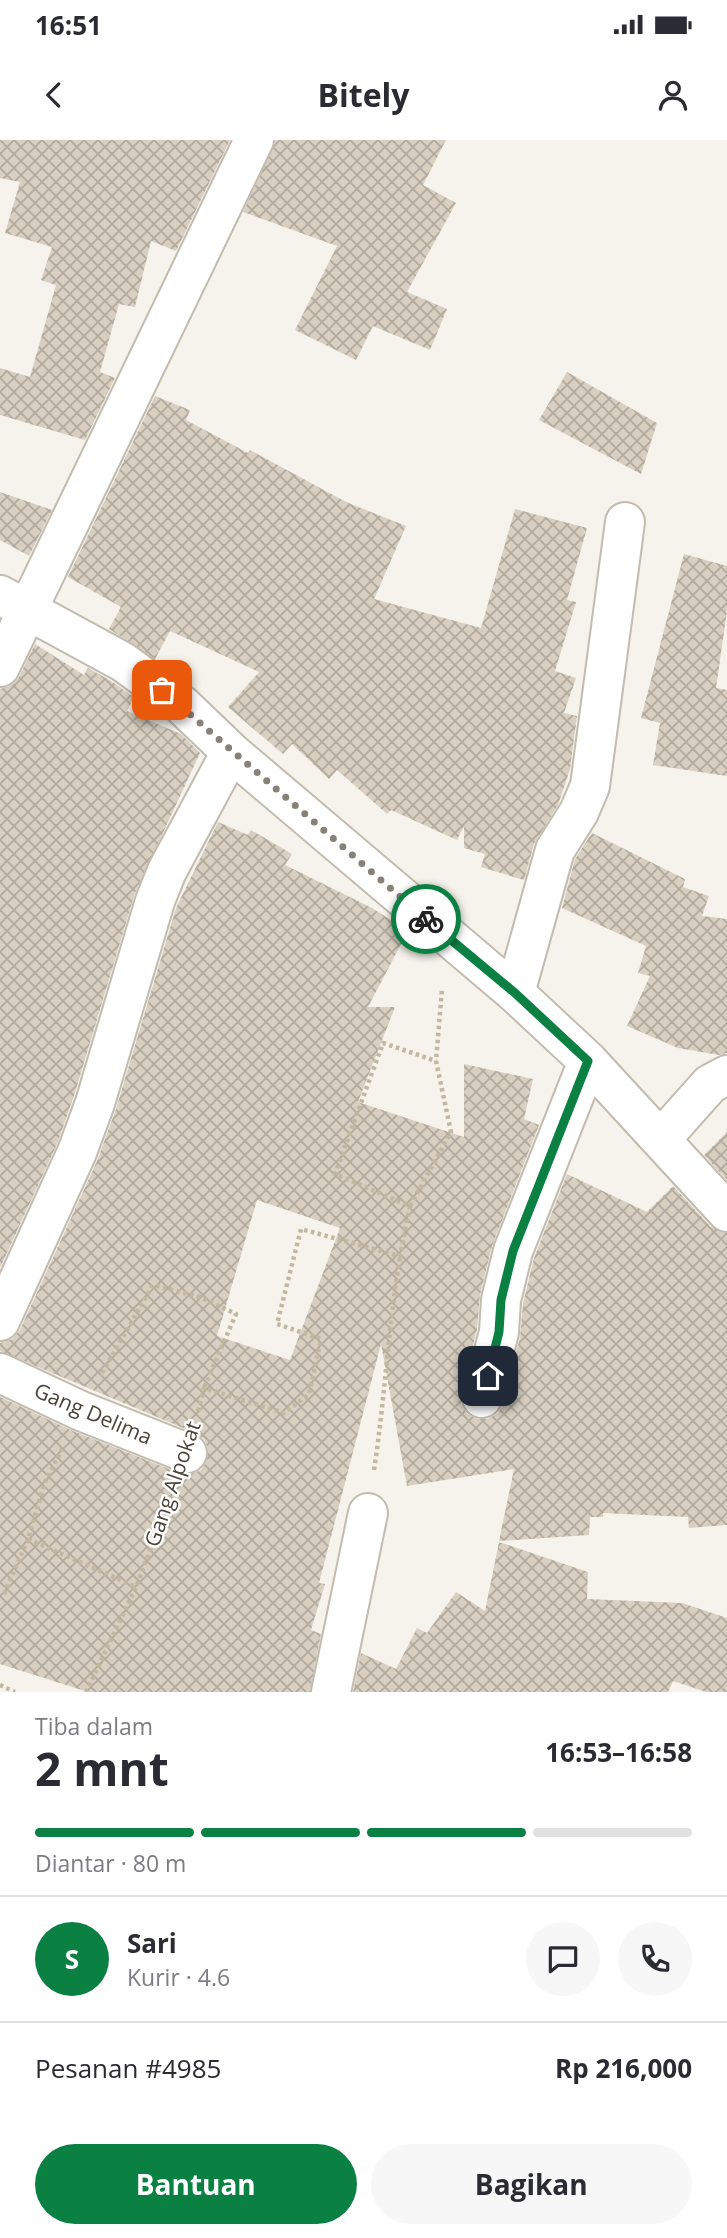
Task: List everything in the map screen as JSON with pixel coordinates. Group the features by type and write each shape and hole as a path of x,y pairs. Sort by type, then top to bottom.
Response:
{"street":[{"path":"0,667 14,602 254,140"},
{"path":"515,993 555,850 579,813 590,786 625,522"},
{"path":"14,602 123,662 182,705 231,752 515,993 588,1061 727,1213"},
{"path":"0,1321 77,1152 95,1103 159,891 231,752"},
{"path":"482,1398 499,1332 501,1300 513,1251 588,1061"},
{"path":"661,1139 710,1084 727,1075"},
{"name":"Gang Delima","path":"0,1373 81,1411 187,1453"},
{"path":"331,1692 368,1513"}],"path":[{"path":"368,1513 387,1375 389,1323 410,1206 450,1132 436,1061 446,936"},
{"path":"410,1206 335,1174 383,1043 436,1061"},
{"path":"204,1388 284,1413 309,1394 321,1339 277,1324 300,1229 400,1256"},
{"name":"Gang Alpokat","path":"81,1411 153,1285 200,1297 236,1314 204,1388 187,1453 136,1587 86,1692"},
{"path":"4,1594 28,1539 45,1482 81,1411"},
{"path":"28,1539 136,1587"},
{"path":"0,1685 15,1692"}],"building":[{"path":"0,140 230,140 176,251 151,241 135,307 119,304 100,372 115,378 85,440 0,415 0,368 30,377 56,285 41,280 52,247 5,233 20,182 0,178"},
{"path":"276,140 446,140 423,185 456,203 407,292 447,309 430,350 373,326 356,360 295,330 337,246 243,212"},
{"path":"567,372 657,423 641,474 539,420"},
{"path":"155,396 190,410 186,420 248,453 250,450 346,502 406,526 374,599 481,628 515,509 587,528 567,600 576,602 555,671 576,678 564,713 577,716 570,769 558,805 534,844 524,880 481,867 485,854 464,848 464,826 457,840 391,810 387,814 337,770 329,779 292,744 283,754 228,707 259,672 170,631 155,659 109,629 121,607 68,577"},
{"path":"0,492 52,510 29,556 0,540"},
{"path":"684,554 727,566 727,611 716,688 727,690 727,776 653,765 660,723 641,718"},
{"path":"35,644 84,675 88,668 111,681 134,697 127,711 181,734 200,753 135,893 57,1144 0,1268 0,689 12,685 19,677"},
{"path":"218,822 248,835 251,830 292,854 285,865 372,908 408,931 368,1007 395,1007 358,1102 464,1137 464,1064 533,1079 524,1119 539,1125 492,1246 480,1295 477,1329 461,1393 461,1404 467,1414 477,1419 488,1419 498,1413 503,1404 520,1337 523,1303 534,1258 567,1174 647,1212 673,1186 711,1227 727,1233 727,1525 689,1528 688,1517 603,1513 603,1517 590,1517 589,1535 499,1541 514,1469 407,1486 381,1344 319,1583 325,1584 311,1630 321,1634 310,1692 88,1692 0,1664 0,1397 73,1431 179,1473 191,1474 201,1470 207,1460 208,1449 204,1439 195,1433 0,1351 0,1343 12,1339 20,1330 97,1161 116,1109 176,908","holes":["257,1200 340,1228 290,1360 217,1336"]},
{"path":"592,833 685,879 683,887 709,896 702,916 727,919 727,1053 719,1055 678,1048 627,1026 650,976 638,973 646,946 562,908 575,859"},
{"path":"727,1132 727,1180 704,1155"},
{"path":"499,1542 588,1572 587,1599 682,1603 727,1618 727,1692 706,1692 673,1681 668,1692 353,1692 361,1653 396,1669 417,1628 427,1633 456,1592 485,1611"}],"way so far":[{"path":"162,690 426,919"}],"route":[{"path":"426,919 515,993 588,1061 513,1251 501,1300 499,1332 488,1376"}]}
